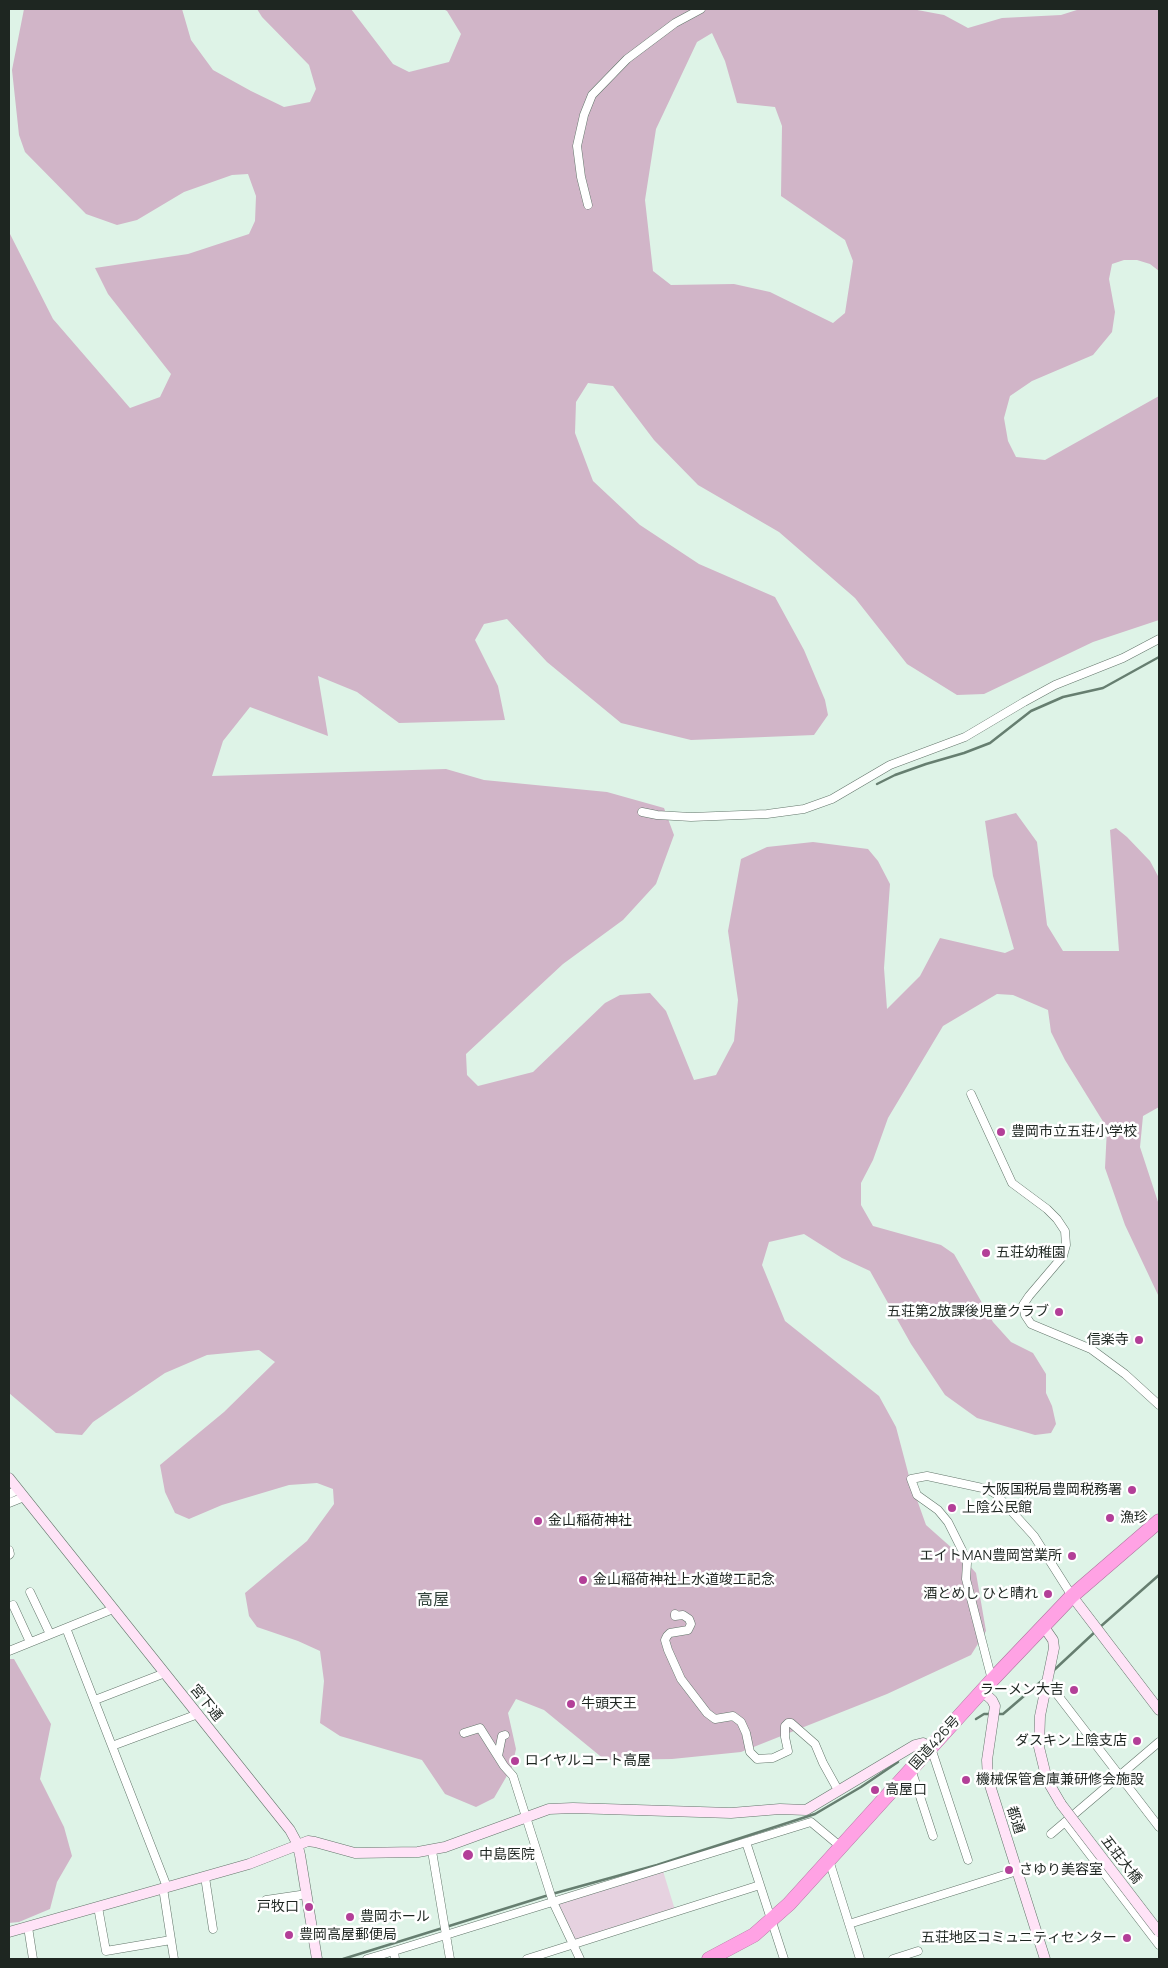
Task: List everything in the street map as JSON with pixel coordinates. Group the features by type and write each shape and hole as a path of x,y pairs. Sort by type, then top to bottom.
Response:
{"highway":[{"name":"国道426号","path":"709,1959 742,1942 772,1921 842,1847 992,1680 1072,1596 1159,1521"}],"street":[{"path":"588,205 581,177 578,146 584,115 592,96 627,59 675,23 700,9"},
{"path":"642,812 658,816 690,817 767,814 804,809 832,799 890,765 965,737 1015,706 1055,685 1123,658 1159,639"},
{"path":"971,1094 1012,1183 1057,1219 1065,1231 1066,1245 1063,1256 1023,1305 1025,1315 1031,1324 1091,1349 1124,1374 1159,1405"},
{"path":"992,1680 966,1579 967,1563 962,1550 948,1522 938,1510 917,1495 911,1479 927,1476 987,1489 996,1494 1034,1536 1072,1596 1159,1710"},
{"name":"宮下通","path":"9,1478 17,1494 113,1609 285,1823 298,1846 317,1959"},
{"path":"9,1503 17,1494"},
{"path":"9,1550 9,1555"},
{"path":"30,1592 50,1634"},
{"path":"13,1605 30,1642"},
{"path":"9,1651 113,1609"},
{"path":"673,1615 683,1615 691,1624 688,1630 675,1631 667,1636 665,1640 668,1650 681,1679 707,1713 715,1719 733,1716 741,1722 746,1732 750,1752 757,1759 773,1758 788,1752 785,1726 791,1723 816,1744 823,1763 838,1790"},
{"name":"五荘大橋","path":"1044,1627 1054,1643 1052,1664 1039,1727 1042,1764 1048,1780 1061,1804 1159,1932"},
{"path":"66,1628 165,1888 174,1959"},
{"path":"94,1700 165,1673"},
{"path":"1047,1685 1053,1689 1159,1827"},
{"name":"都通","path":"982,1691 994,1703 987,1760 988,1779 1045,1959"},
{"path":"112,1746 198,1714"},
{"path":"464,1734 480,1728 513,1776 553,1901 580,1959"},
{"path":"498,1756 502,1736 505,1735"},
{"path":"1051,1834 1159,1742"},
{"path":"9,1932 263,1860 308,1842 315,1842 348,1852 361,1853 432,1851 549,1809 730,1812 780,1809 806,1810 918,1744 926,1743 931,1748 968,1860"},
{"path":"911,1769 933,1836"},
{"path":"367,1959 811,1822 842,1847"},
{"path":"1065,1822 1159,1945"},
{"path":"746,1842 784,1959"},
{"path":"432,1851 450,1959"},
{"path":"829,1860 860,1959"},
{"path":"849,1924 1017,1871"},
{"path":"205,1877 213,1929"},
{"path":"527,1959 760,1886"},
{"path":"266,1900 307,1894"},
{"path":"98,1907 106,1951 171,1940"},
{"path":"28,1927 33,1959"},
{"path":"394,1951 395,1959"},
{"path":"892,1959 918,1951"}],"shaded area":[{"path":"24,9 182,9 191,40 213,70 284,107 310,102 316,89 309,65 262,17 257,9 351,9 393,64 409,72 449,62 461,34 447,11 443,9 912,9 944,15 968,28 1002,18 1061,15 1080,9 1159,9 1159,271 1150,264 1137,260 1124,260 1112,264 1109,279 1115,312 1112,332 1093,355 1032,381 1010,396 1004,418 1008,441 1016,457 1045,460 1159,396 1159,620 1093,642 984,694 957,695 907,664 855,598 779,532 698,485 654,440 613,386 588,383 576,402 575,433 593,481 640,525 699,564 775,597 804,650 825,700 828,715 814,735 691,740 621,723 547,662 507,619 484,624 475,640 498,686 505,720 399,723 357,692 318,676 328,736 250,707 223,741 212,776 446,769 484,780 607,792 664,808 674,835 656,884 623,920 563,964 466,1054 467,1075 478,1086 533,1072 605,1003 620,995 650,993 666,1011 694,1080 716,1075 734,1041 738,1000 728,931 741,859 767,847 813,842 868,849 878,861 890,884 884,968 887,1009 920,976 940,938 1005,953 1014,949 993,876 985,821 1016,813 1037,842 1047,925 1063,951 1119,951 1110,830 1116,828 1150,861 1159,878 1159,1107 1143,1116 1140,1147 1159,1205 1159,1297 1125,1225 1105,1168 1107,1128 1065,1060 1051,1032 1048,1010 1013,995 997,994 943,1026 888,1118 873,1160 861,1183 861,1205 873,1226 941,1245 954,1254 993,1322 1011,1342 1033,1353 1046,1374 1046,1393 1052,1406 1056,1424 1051,1433 1035,1435 977,1418 945,1395 911,1344 870,1271 842,1258 804,1234 769,1242 762,1265 785,1321 879,1396 896,1427 910,1480 926,1525 962,1557 976,1573 986,1631 971,1655 887,1694 741,1752 672,1759 605,1760 544,1710 516,1699 508,1713 516,1749 512,1767 494,1798 476,1807 445,1794 422,1760 340,1736 320,1723 324,1681 320,1651 298,1641 257,1627 249,1616 245,1593 307,1541 334,1504 333,1489 317,1483 289,1485 222,1505 189,1519 175,1513 165,1492 160,1465 224,1412 275,1362 259,1350 207,1355 165,1373 93,1422 82,1435 56,1433 9,1393 9,232 53,319 130,408 160,397 171,374 108,294 95,268 188,254 249,234 255,221 256,196 248,174 232,175 184,192 137,220 117,225 86,214 25,152 19,135 12,70","holes":["712,33 725,61 737,103 775,107 782,126 781,196 845,240 853,261 845,313 833,323 770,292 734,284 671,285 653,271 645,200 656,129 697,42"]},
{"path":"9,1659 14,1659 51,1724 40,1779 64,1827 72,1856 57,1882 50,1909 19,1922 9,1923"},
{"path":"663,1871 675,1910 578,1940 573,1938 557,1907 560,1903"}],"waterway":[{"path":"877,784 895,775 990,743 1031,711 1063,697 1103,688 1159,657"},
{"path":"1100,1627 1159,1575"},
{"path":"1053,1671 1096,1631"},
{"path":"996,1714 1003,1714 1045,1678"},
{"path":"976,1719 984,1714 991,1714"},
{"path":"343,1959 552,1894 657,1865 815,1814 861,1787 898,1762"}],"place":[{"name":"豊岡市立五荘小学校","path":"1001,1132"},
{"name":"五荘幼稚園","path":"986,1253"},
{"name":"五荘第2放課後児童クラブ","path":"1059,1312"},
{"name":"信楽寺","path":"1139,1340"},
{"name":"大阪国税局豊岡税務署","path":"1132,1490"},
{"name":"上陰公民館","path":"952,1508"},
{"name":"漁珍","path":"1110,1518"},
{"name":"金山稲荷神社","path":"538,1521"},
{"name":"エイトMAN豊岡営業所","path":"1072,1556"},
{"name":"金山稲荷神社上水道竣工記念","path":"583,1580"},
{"name":"酒とめし ひと晴れ","path":"1048,1594"},
{"name":"ラーメン大吉","path":"1074,1690"},
{"name":"牛頭天王","path":"571,1704"},
{"name":"ダスキン上陰支店","path":"1137,1741"},
{"name":"ロイヤルコート高屋","path":"515,1761"},
{"name":"機械保管倉庫兼研修会施設","path":"966,1780"},
{"name":"高屋口","path":"875,1790"},
{"name":"中島医院","path":"468,1855"},
{"name":"さゆり美容室","path":"1009,1870"},
{"name":"戸牧口","path":"309,1907"},
{"name":"豊岡ホール","path":"350,1917"},
{"name":"豊岡高屋郵便局","path":"289,1935"},
{"name":"五荘地区コミュニティセンター","path":"1127,1938"}],"district":[{"name":"高屋","path":"433,1601"}]}
